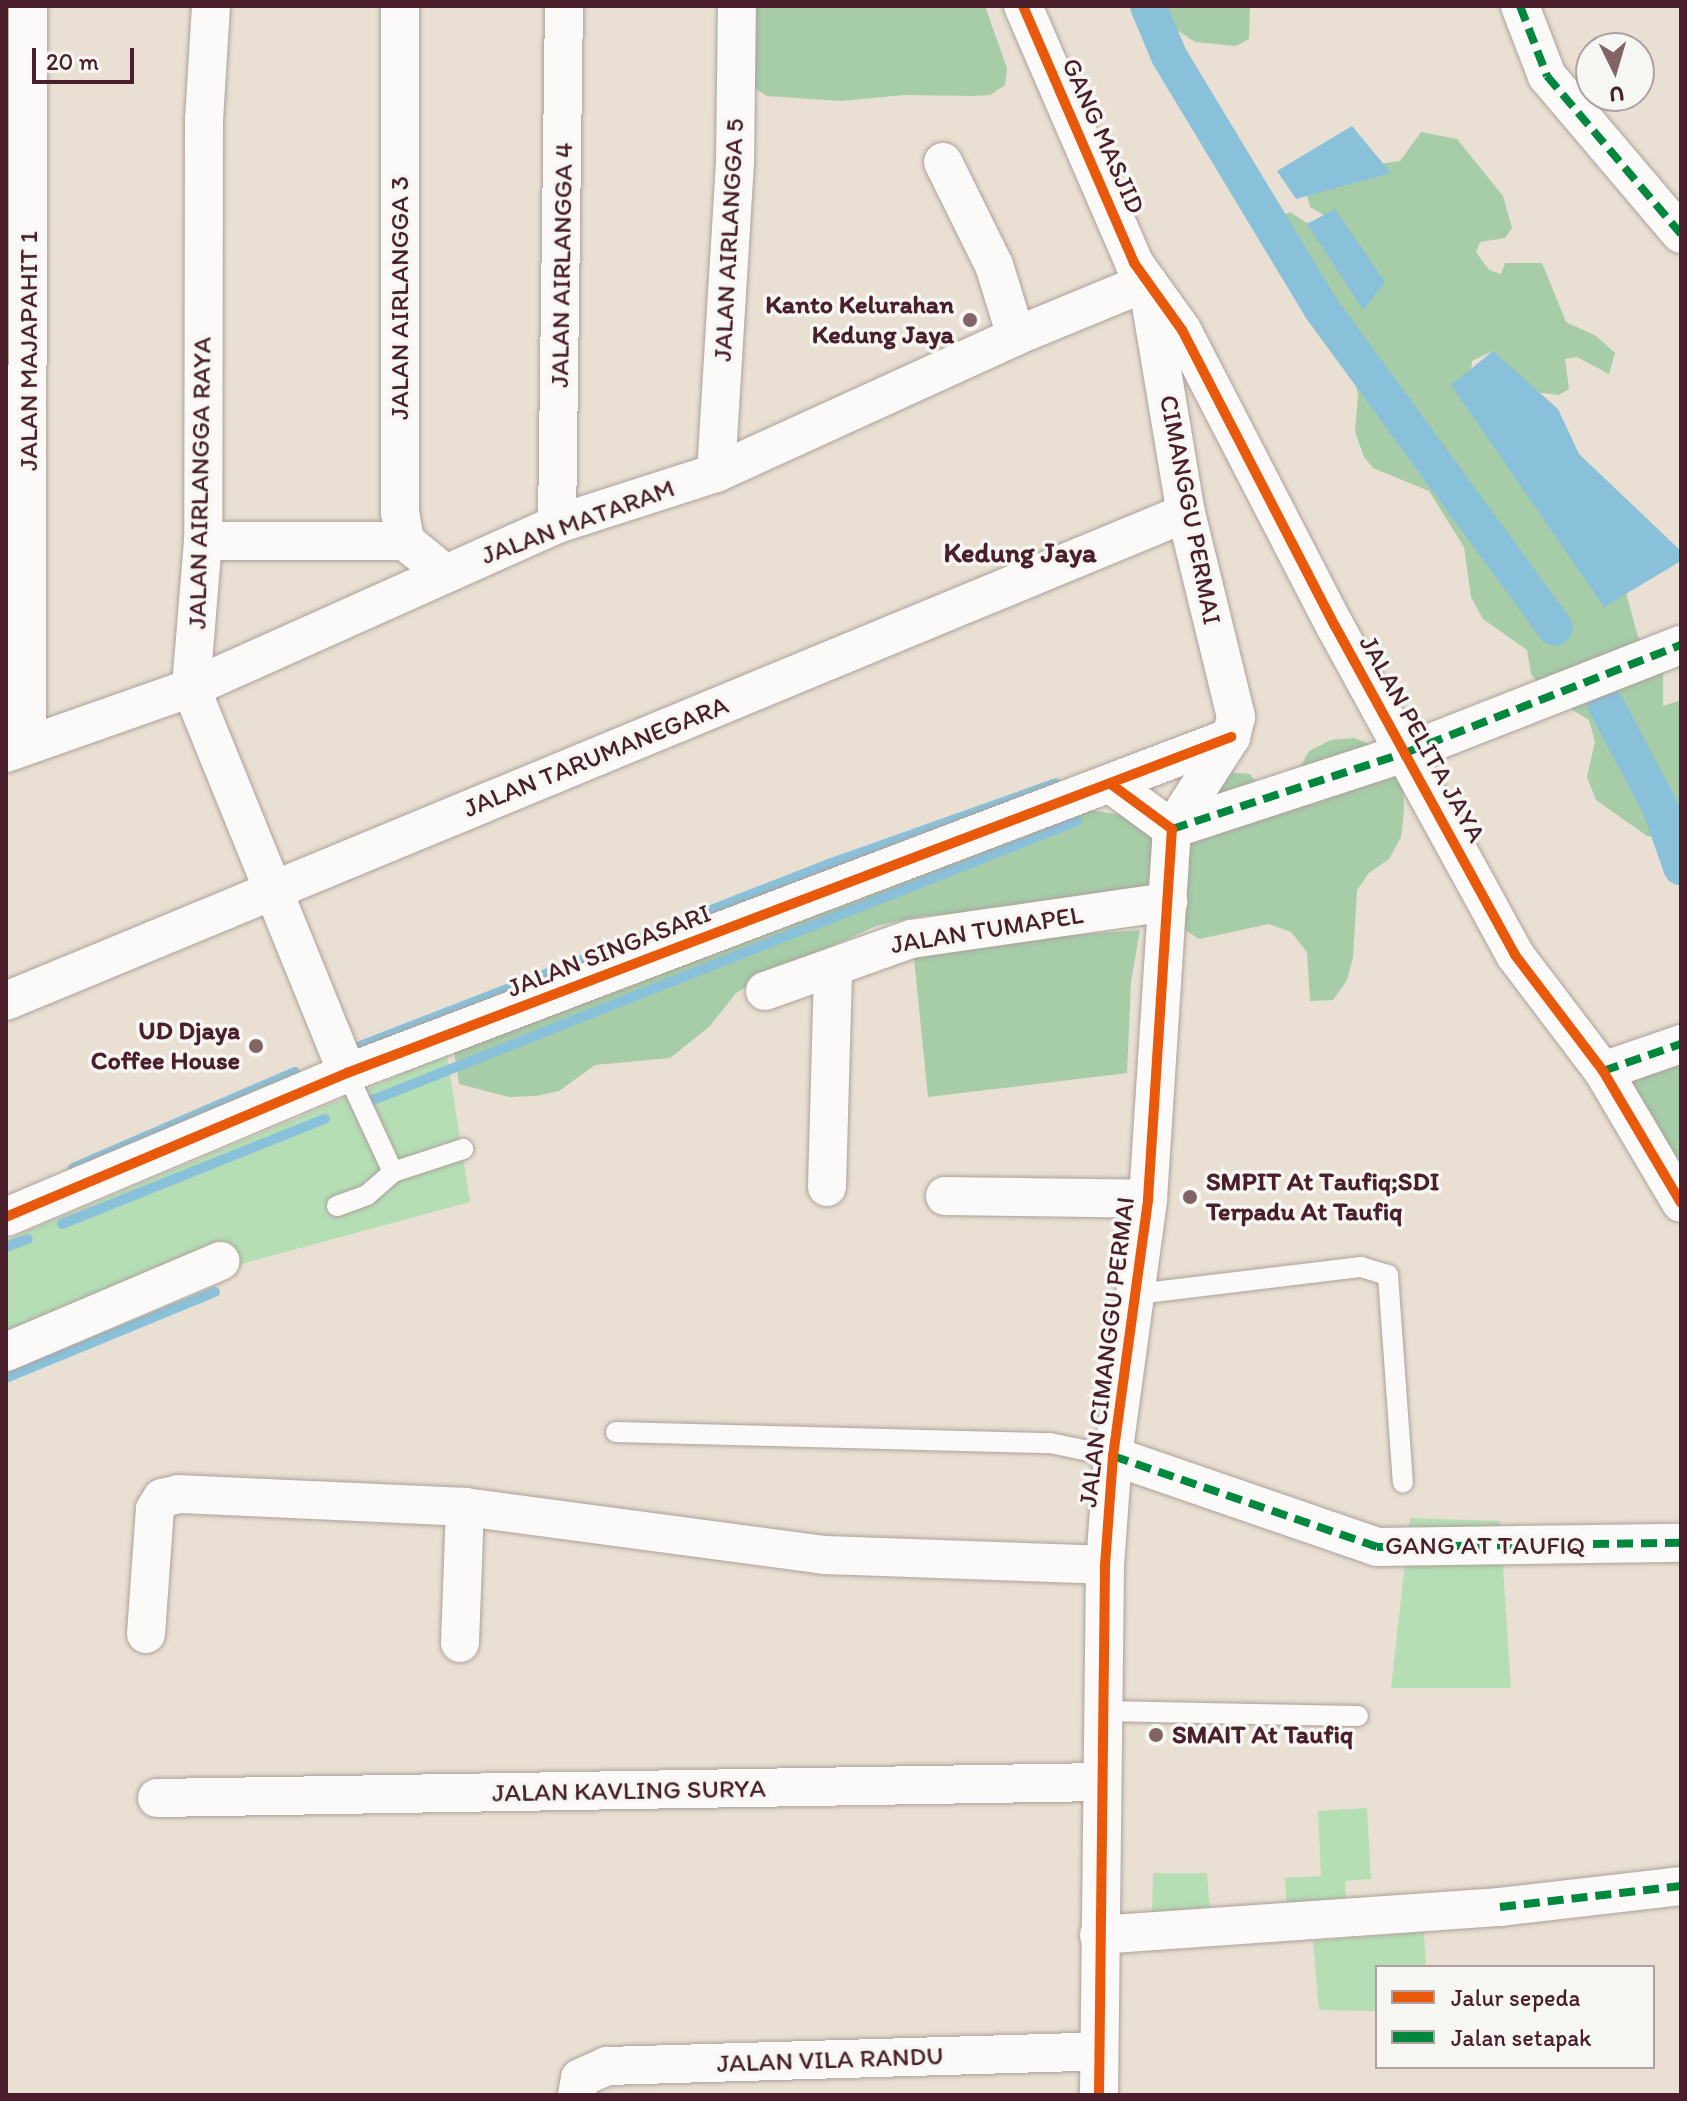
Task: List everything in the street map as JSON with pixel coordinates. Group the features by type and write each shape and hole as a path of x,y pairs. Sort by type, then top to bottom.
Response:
{"street":[{"name":"JALAN MAJAPAHIT 1","path":"13,746 18,127 28,6"},
{"name":"JALAN AIRLANGGA RAYA","path":"211,6 204,119 203,541 191,688 347,1073"},
{"name":"JALAN AIRLANGGA 3","path":"400,6 400,512 405,541"},
{"name":"JALAN AIRLANGGA 4","path":"557,524 564,6"},
{"name":"JALAN AIRLANGGA 5","path":"716,473 735,163 737,6"},
{"name":"GANG MASJID","path":"1023,6 1134,263 1147,282"},
{"path":"1520,6 1547,76 1681,234"},
{"path":"943,162 994,265 1016,336"},
{"name":"JALAN MATARAM","path":"13,746 191,688 443,572 557,524 716,473 1016,336 1147,282"},
{"name":"CIMANGGU PERMAI","path":"1147,282 1186,513 1236,717 1231,737"},
{"name":"JALAN PELITA JAYA","path":"1147,282 1182,330 1515,955 1603,1071 1681,1203"},
{"name":"JALAN TARUMANEGARA","path":"6,1001 1186,513"},
{"path":"203,541 405,541 443,572"},
{"path":"1113,786 1172,829 1405,753 1681,645"},
{"name":"JALAN SINGASARI","path":"6,1217 347,1073 1113,786 1231,737"},
{"name":"JALAN CIMANGGU PERMAI","path":"1099,2095 1100,1711 1105,1565 1113,1456 1148,1199 1172,829 1231,737"},
{"name":"JALAN TUMAPEL","path":"765,991 833,970 872,950 911,939 1168,902"},
{"path":"827,1187 833,970"},
{"path":"1603,1071 1681,1044"},
{"path":"945,1196 1148,1199"},
{"path":"6,1352 220,1261"},
{"name":"GANG AT TAUFIQ","path":"1113,1456 1377,1547 1681,1543"},
{"path":"146,1634 153,1519 162,1498 179,1494 465,1507 823,1555 1105,1565"},
{"path":"460,1643 465,1507"},
{"name":"JALAN KAVLING SURYA","path":"157,1798 1100,1782"},
{"path":"1099,1935 1500,1907 1681,1886"},
{"name":"JALAN VILA RANDU","path":"577,2095 580,2078 607,2066 1099,2051"}],"lane":[{"path":"347,1073 393,1172"},
{"path":"337,1206 367,1195 393,1172 463,1149"},
{"path":"1137,1294 1361,1267 1388,1275 1403,1482"},
{"path":"616,1432 1050,1443 1113,1456"},
{"path":"1100,1711 1358,1716"}],"green space":[{"path":"750,6 985,6 1007,68 1005,85 990,95 973,96 904,95 841,101 767,96 753,87"},
{"path":"1159,6 1250,6 1249,39 1236,46 1195,42 1177,30"},
{"path":"1421,132 1457,139 1503,196 1512,228 1505,238 1480,242 1476,252 1489,270 1501,274 1505,263 1542,263 1566,322 1596,336 1615,353 1609,374 1577,357 1565,359 1569,389 1559,395 1534,392 1493,351 1472,361 1471,372 1626,593 1638,637 1663,672 1663,706 1681,700 1681,836 1672,840 1647,836 1596,800 1587,777 1595,742 1589,720 1546,694 1531,674 1527,650 1483,619 1471,597 1464,547 1429,491 1373,468 1364,457 1355,432 1358,395 1353,370 1332,334 1311,320 1305,280 1278,240 1280,217 1290,212 1307,223 1332,220 1310,207 1307,195 1375,165 1400,161"},
{"path":"1354,738 1375,746 1403,785 1404,811 1401,837 1389,859 1369,873 1357,890 1353,957 1347,980 1333,1000 1310,1001 1307,952 1291,932 1269,924 1199,939 1179,926 979,912 923,916 876,926 759,979 736,993 709,1027 670,1058 595,1065 559,1091 536,1096 509,1097 459,1084 454,1051 1089,810 1155,820 1196,770 1250,774 1264,792 1297,773 1309,751 1331,740"},
{"path":"1140,930 1131,982 1127,1073 928,1097 913,948"},
{"path":"1681,1049 1681,1168 1664,1164 1625,1070"},
{"path":"447,1055 470,1202 248,1262 6,1359 6,1240"},
{"path":"1410,1518 1500,1521 1511,1688 1391,1688"},
{"path":"1367,1808 1371,1879 1345,1881 1347,1908 1287,1912 1285,1878 1321,1876 1318,1811"},
{"path":"1153,1873 1207,1873 1210,1914 1152,1918"},
{"path":"1424,1932 1426,1965 1375,1965 1375,2011 1319,2010 1313,1941"}],"water":[{"path":"1352,126 1391,173 1296,199 1277,171"},
{"path":"1335,209 1385,282 1363,310 1307,224"},
{"path":"1493,351 1558,409 1579,454 1681,551 1681,561 1604,607 1451,385"}],"waterway":[{"path":"1148,6 1169,56 1321,308 1555,628"},
{"path":"1606,705 1660,807 1681,867"},
{"path":"350,1050 829,864 1056,783"},
{"path":"365,1103 1077,821"},
{"path":"73,1168 295,1072"},
{"path":"62,1224 325,1119"},
{"path":"6,1247 28,1239"},
{"path":"6,1378 215,1292"}],"marked path":[{"path":"1520,6 1547,76 1681,234"},
{"path":"1172,829 1405,753 1681,645"},
{"path":"1603,1071 1681,1044"},
{"path":"1113,1456 1377,1547 1681,1543"},
{"path":"1500,1907 1681,1886"}],"cycle path":[{"path":"1023,6 1134,263 1182,330 1335,626 1515,955 1603,1071 1681,1203"},
{"path":"6,1217 347,1073 1231,737"},
{"path":"1099,2095 1105,1565 1113,1456 1148,1199 1172,829 1112,785"}],"place":[{"name":"Kanto Kelurahan Kedung Jaya","path":"970,320"},
{"name":"UD Djaya Coffee House","path":"256,1046"},
{"name":"SMPIT At Taufiq;SDI Terpadu At Taufiq","path":"1190,1197"},
{"name":"SMAIT At Taufiq","path":"1156,1735"}],"district":[{"name":"Kedung Jaya","path":"1020,552"}]}
